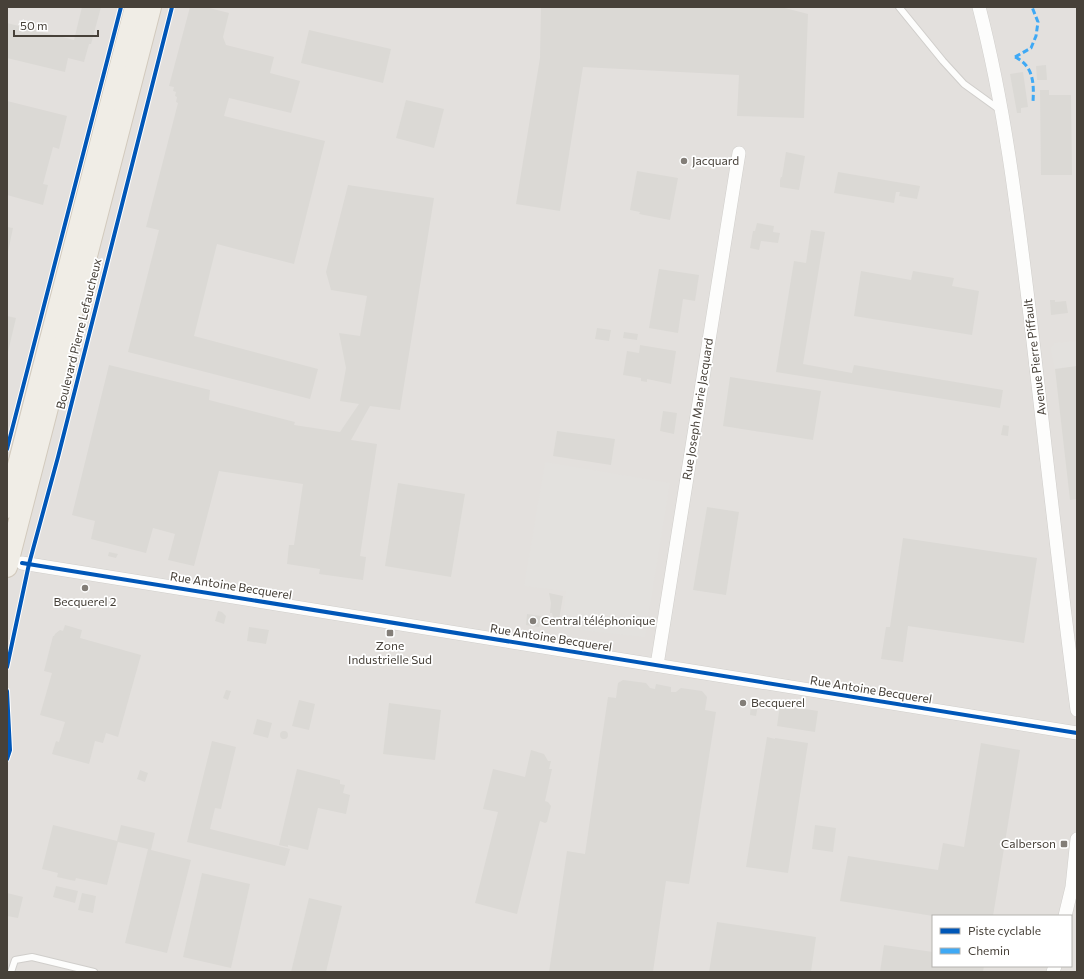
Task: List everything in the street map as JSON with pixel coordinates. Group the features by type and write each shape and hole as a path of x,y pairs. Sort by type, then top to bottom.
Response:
{"main road":[{"path":"7,508 136,7"},
{"name":"Boulevard Pierre Lefaucheux","path":"14,565 150,7"}],"street":[{"name":"Avenue Pierre Piffault","path":"979,7 1002,111 1021,246 1077,710"},
{"name":"Rue Joseph Marie Jacquard","path":"657,665 739,153"},
{"name":"Rue Antoine Becquerel","path":"14,565 657,665 1077,733"},
{"path":"1066,915 1072,887 1077,839"}],"lane":[{"path":"900,7 943,61 964,84 1002,111"},
{"path":"11,972 15,960 32,957 94,972"}],"shaded area":[{"path":"7,7 1077,7 1077,972 7,972"},
{"path":"1077,341 1077,366 1055,369 1051,348 1055,343"},
{"path":"545,462 670,483 645,637 561,628 566,591 524,586"}],"building":[{"path":"82,7 101,7 91,44 89,44 84,62 68,58 65,72 7,58 7,23 74,40"},
{"path":"190,7 205,7 229,13 223,37 226,45 274,57 270,73 300,81 291,113 229,98 224,116 325,141 294,264 217,244 194,336 318,369 310,399 128,352 159,230 146,227 178,103 176,102 176,92 173,91 174,87 169,86"},
{"path":"541,7 781,7 808,14 804,118 737,116 739,75 583,67 560,211 516,204 540,58"},
{"path":"309,30 391,49 383,83 301,63"},
{"path":"1046,65 1047,80 1037,80 1036,66"},
{"path":"1023,72 1028,107 1021,108 1021,113 1017,113 1010,74"},
{"path":"1040,90 1049,90 1049,95 1071,95 1072,175 1041,175"},
{"path":"406,100 444,109 434,148 396,138"},
{"path":"7,101 67,116 59,149 53,147 43,184 48,185 43,205 7,195"},
{"path":"786,152 805,156 799,190 780,187"},
{"name":"Jacquard","path":"680,157 689,158 687,164 679,163"},
{"path":"637,171 678,178 670,220 639,214 640,212 630,210"},
{"path":"838,172 920,186 917,199 899,196 900,192 896,192 894,203 834,193"},
{"path":"348,185 434,198 400,410 370,406 351,440 377,444 360,556 366,557 363,580 319,574 320,569 287,564 289,545 294,545 303,484 219,471 194,566 168,560 175,534 153,528 146,553 91,539 95,521 72,515 109,365 210,390 209,400 295,422 294,425 340,432 359,404 340,401 346,368 339,333 360,336 367,296 331,290 326,272"},
{"path":"757,223 774,226 773,232 780,233 778,243 761,241 759,250 750,248 753,231 755,231"},
{"path":"7,227 13,228 8,252 7,252"},
{"path":"811,230 825,232 803,364 852,373 854,365 1003,390 1000,408 776,372 794,261 806,263"},
{"path":"659,269 699,275 695,301 683,299 678,333 649,328"},
{"path":"861,271 911,280 913,271 954,278 952,286 979,291 972,335 854,316"},
{"path":"1050,300 1055,300 1055,302 1066,301 1068,313 1051,315"},
{"path":"7,316 16,318 8,352 7,352"},
{"path":"597,328 611,330 609,341 595,339"},
{"path":"624,332 638,334 637,340 623,338"},
{"path":"640,345 676,351 671,384 647,379 647,382 641,381 641,378 623,375 627,351 639,353"},
{"path":"1077,366 1077,499 1070,500 1055,369"},
{"path":"730,377 821,391 813,440 723,426"},
{"path":"663,411 677,413 674,434 660,431"},
{"path":"1003,425 1009,426 1008,436 1001,435"},
{"path":"557,431 615,439 611,465 553,456"},
{"path":"398,483 465,494 451,577 385,566"},
{"path":"707,507 739,512 726,595 693,590"},
{"path":"903,538 1037,558 1024,643 908,626 903,662 881,659 886,627 890,627"},
{"path":"109,552 118,554 116,558 108,556"},
{"name":"Becquerel 2","path":"82,586 89,587 88,591 82,590"},
{"path":"549,593 563,596 558,626 555,625 552,613 550,613 551,603"},
{"path":"218,611 222,612 226,616 224,624 215,621"},
{"name":"Central téléphonique","path":"527,614 541,616 539,627 526,625"},
{"path":"65,625 82,630 80,638 141,655 118,737 106,733 103,743 95,741 89,764 52,754 56,741 59,742 65,722 40,715 52,673 44,671 53,636 60,630 63,631"},
{"path":"249,627 269,630 266,644 247,641"},
{"path":"623,680 646,683 650,688 655,689 656,684 671,687 671,692 676,692 681,688 702,691 707,697 705,710 716,712 689,884 666,881 653,972 549,972 567,851 585,854 608,697 616,698 618,683"},
{"path":"226,690 231,691 228,700 223,698"},
{"name":"Becquerel","path":"741,698 747,699 746,707 739,706"},
{"path":"299,700 315,704 309,730 292,726"},
{"path":"389,703 441,710 435,760 383,754"},
{"path":"751,704 758,705 756,716 750,715"},
{"path":"780,705 818,711 815,732 777,726"},
{"path":"257,719 272,723 268,738 253,734"},
{"path":"282,731 286,731 288,735 286,739 282,739 280,737 280,733"},
{"path":"767,737 808,743 788,873 746,867"},
{"path":"212,741 236,747 221,809 215,808 210,829 290,849 285,866 187,842"},
{"path":"981,743 1020,750 993,915 932,916 840,901 848,856 938,870 943,843 964,847"},
{"path":"531,750 544,754 548,761 551,761 549,769 552,769 545,801 551,806 547,822 545,823 540,821 517,914 475,903 498,812 483,809 493,769 525,777"},
{"path":"297,769 340,780 340,784 345,785 343,793 350,795 346,814 318,808 308,850 288,845 288,847 279,845"},
{"path":"140,770 148,773 145,782 137,779"},
{"path":"53,825 117,841 121,825 155,833 151,850 191,860 167,953 125,943 148,849 118,842 107,885 76,878 75,881 57,877 58,873 42,869"},
{"path":"815,825 836,828 833,852 812,849"},
{"path":"202,873 250,884 231,968 183,957"},
{"path":"56,886 78,891 75,903 53,897"},
{"path":"7,893 23,897 18,918 7,916"},
{"path":"82,893 96,896 93,913 78,910"},
{"path":"309,898 342,906 326,972 291,972"},
{"path":"717,922 816,937 811,972 709,972"},
{"path":"884,945 932,952 932,967 984,967 983,972 880,972"}],"marked path":[{"path":"1015,57 1031,48 1036,36 1038,22 1032,7"},
{"path":"1015,57 1026,65 1032,76 1033,102"}],"cycle path":[{"path":"7,449 121,7"},
{"path":"7,667 29,564 58,457 172,7"},
{"path":"22,563 1077,733"},
{"path":"7,691 10,750 7,759"}],"place":[{"name":"Jacquard","path":"684,161"},
{"name":"Becquerel 2","path":"85,588"},
{"name":"Central téléphonique","path":"533,621"},
{"name":"Zone Industrielle Sud","path":"390,633"},
{"name":"Becquerel","path":"743,703"},
{"name":"Calberson","path":"1064,844"}]}
